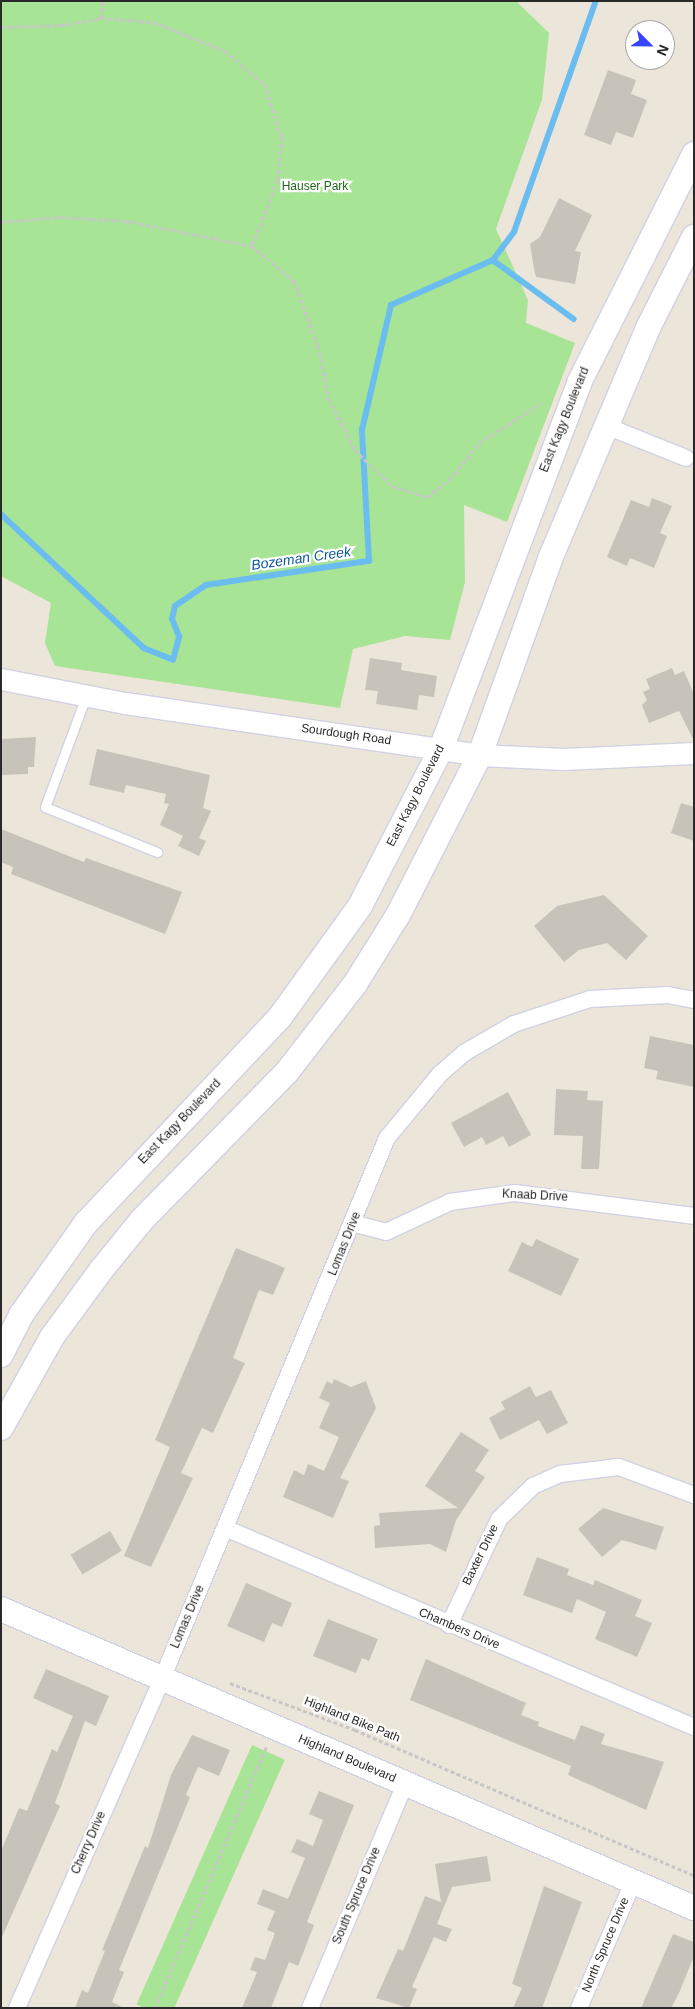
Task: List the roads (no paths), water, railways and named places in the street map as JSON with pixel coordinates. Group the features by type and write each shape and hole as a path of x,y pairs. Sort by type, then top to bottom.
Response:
{"main road":[{"name":"East Kagy Boulevard","path":"1,1355 21,1315 86,1222 280,1017 316,971 360,906 441,749 580,381 694,154"},
{"path":"1,1428 52,1336 102,1269 142,1220 287,1072 355,984 398,915 480,755 550,559 648,328 694,237"},
{"name":"Highland Boulevard","path":"1,1609 694,1908"}],"street":[{"path":"606,426 686,458"},
{"name":"Sourdough Road","path":"1,679 86,696 480,755 563,759 694,753"},
{"name":"Lomas Drive","path":"162,1679 355,1224 387,1138 416,1098 464,1053 539,1013 590,999 668,995 694,1000"},
{"name":"Knaab Drive","path":"355,1224 386,1232 450,1202 515,1193 694,1216"},
{"name":"Baxter Drive","path":"449,1625 499,1519 533,1486 568,1472 619,1467 694,1495"},
{"name":"Chambers Drive","path":"225,1528 449,1625 694,1727"},
{"name":"Cherry Drive","path":"17,2008 162,1679"},
{"name":"South Spruce Drive","path":"310,2008 405,1784"},
{"name":"North Spruce Drive","path":"579,2008 633,1882"}],"lane":[{"path":"86,696 45,807 157,852"}],"waterway":[{"name":"Bozeman Creek","path":"1,514 144,648 173,660 179,637 172,619 175,606 206,585 369,561 362,430 391,305 493,260 514,232 596,1"},
{"name":"Bozeman Creek","path":"493,260 574,319"}],"park label":[{"name":"Hauser Park","path":"315,187"}]}
